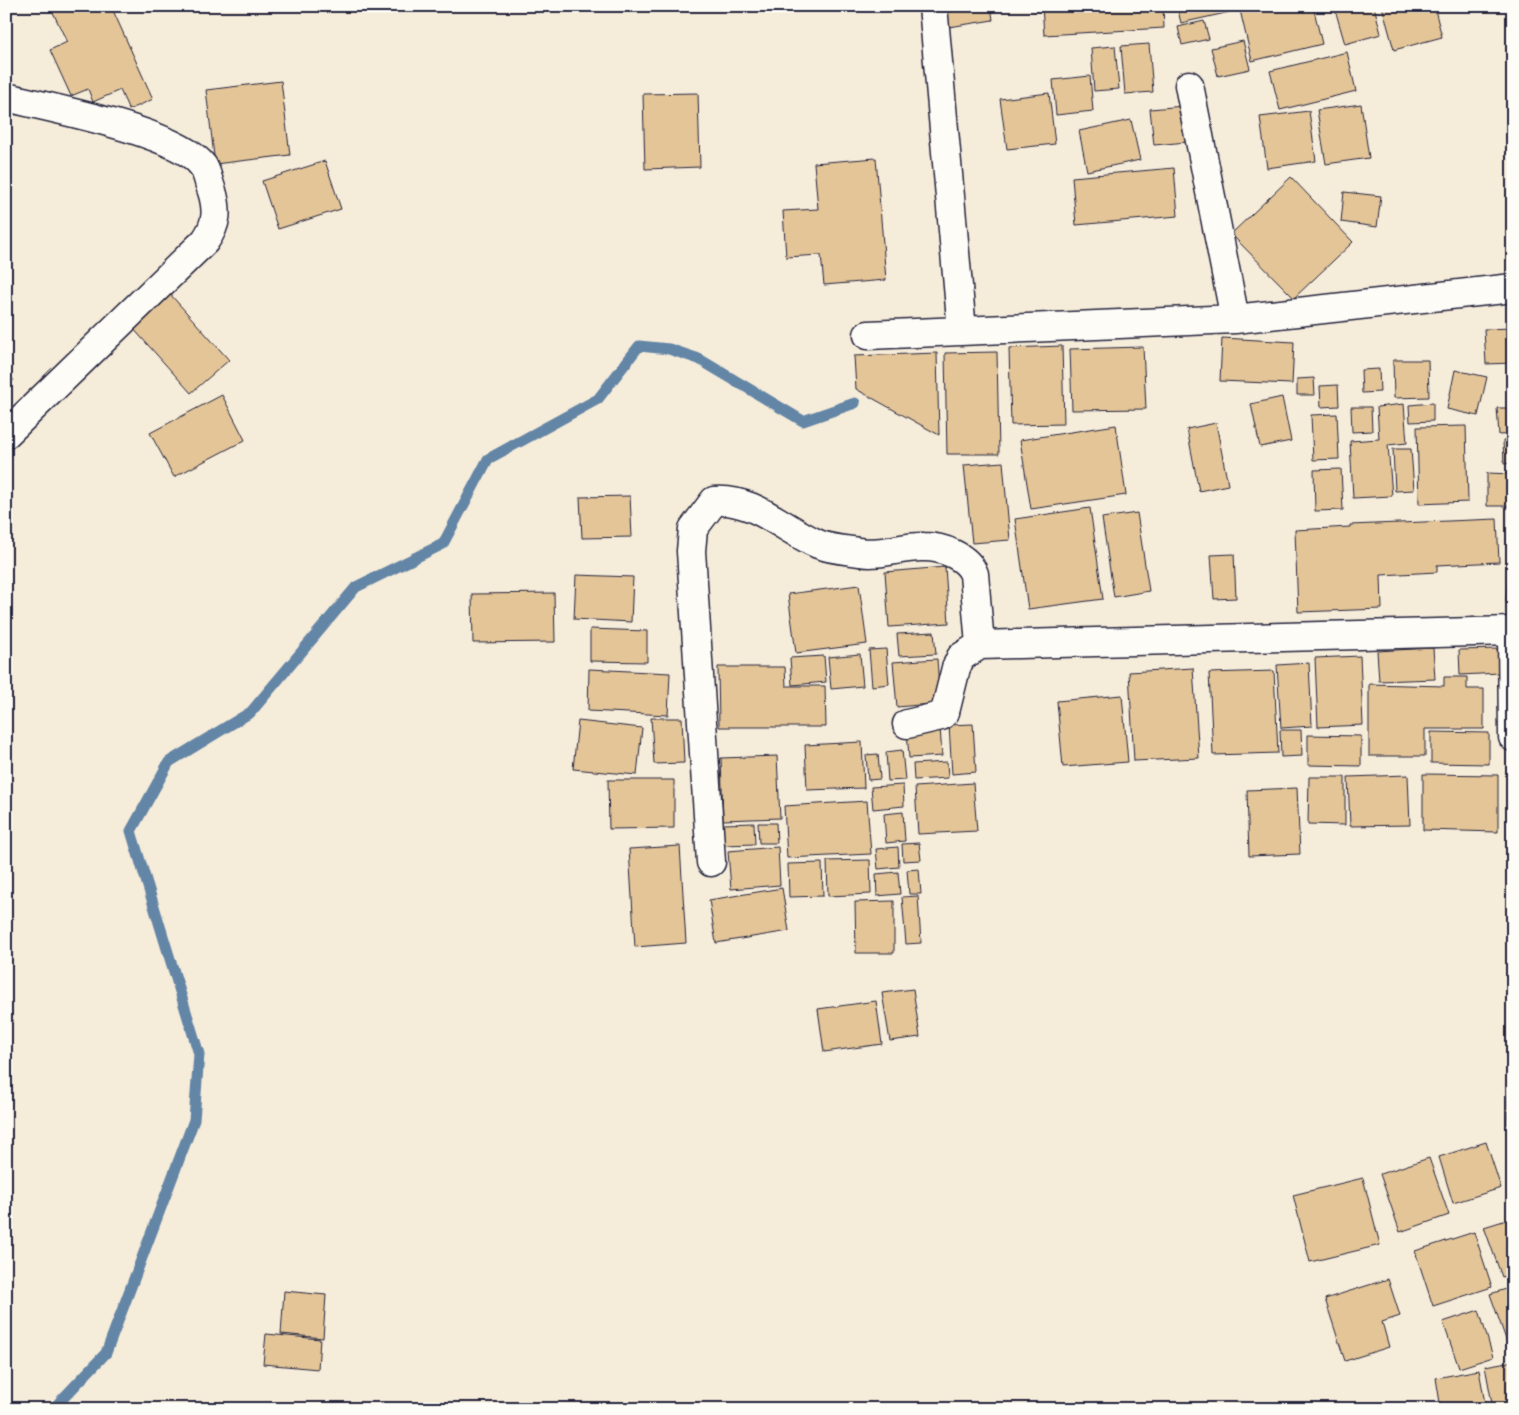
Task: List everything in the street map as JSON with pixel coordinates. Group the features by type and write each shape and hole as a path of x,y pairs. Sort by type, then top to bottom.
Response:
{"street":[{"path":"933,6 962,331"},
{"path":"1189,85 1235,318"},
{"path":"6,97 144,132 183,149 203,166 217,208 214,229 205,241 6,434"},
{"path":"868,334 1235,318 1513,288"},
{"path":"711,862 691,551 693,529 714,501 726,500 744,504 819,545 862,553 893,552 923,547 949,552 970,565 974,574 980,645"},
{"path":"907,724 941,716 945,712 956,668 961,657 980,645 1512,631 1513,737"}],"building":[{"path":"50,6 111,6 153,99 129,110 120,90 93,102 88,89 71,96 50,50 67,42"},
{"path":"946,6 991,6 993,20 949,27"},
{"path":"1042,6 1163,6 1164,28 1044,35"},
{"path":"1177,6 1228,6 1230,12 1181,23"},
{"path":"1239,6 1313,6 1322,44 1252,61"},
{"path":"1334,6 1374,6 1381,34 1345,44"},
{"path":"1382,6 1434,6 1442,37 1394,50"},
{"path":"1204,21 1209,39 1182,45 1178,27"},
{"path":"1243,41 1250,69 1218,76 1211,48"},
{"path":"1149,44 1153,92 1125,94 1121,46"},
{"path":"1115,46 1119,89 1094,91 1091,48"},
{"path":"1347,52 1356,91 1280,110 1270,71"},
{"path":"1090,76 1093,111 1056,115 1053,80"},
{"path":"281,81 290,155 215,164 206,90"},
{"path":"698,93 700,167 645,169 643,94"},
{"path":"1049,93 1055,144 1007,149 1000,99"},
{"path":"1361,104 1369,158 1326,164 1317,110"},
{"path":"1184,106 1187,142 1154,145 1150,109"},
{"path":"1309,111 1316,161 1267,168 1260,117"},
{"path":"1131,120 1140,160 1087,171 1079,131"},
{"path":"876,158 886,280 824,285 821,255 786,257 783,211 818,209 814,163"},
{"path":"325,161 341,209 278,229 262,181"},
{"path":"1174,168 1178,216 1076,225 1072,177"},
{"path":"1291,177 1353,242 1294,298 1231,234"},
{"path":"1344,192 1381,196 1377,227 1341,222"},
{"path":"169,293 229,360 191,393 131,326"},
{"path":"1513,328 1513,363 1486,364 1484,329"},
{"path":"1222,338 1294,342 1292,384 1220,381"},
{"path":"1062,346 1064,424 1011,425 1009,348"},
{"path":"1143,347 1146,409 1072,410 1070,349"},
{"path":"997,352 999,454 947,454 945,353"},
{"path":"937,353 939,435 856,389 854,356"},
{"path":"1393,360 1428,360 1429,397 1394,398"},
{"path":"1379,369 1380,392 1362,393 1361,370"},
{"path":"1455,370 1487,377 1478,416 1447,409"},
{"path":"6,373 14,380 6,388"},
{"path":"1314,378 1315,395 1297,395 1297,379"},
{"path":"1338,385 1339,406 1321,407 1320,386"},
{"path":"222,395 245,440 174,477 150,433"},
{"path":"1282,397 1291,441 1260,447 1251,404"},
{"path":"1433,403 1433,421 1410,422 1409,405"},
{"path":"1404,404 1407,443 1388,445 1392,496 1353,498 1350,441 1379,439 1377,407"},
{"path":"1351,407 1371,407 1372,431 1352,432"},
{"path":"1497,408 1513,408 1513,434 1499,435"},
{"path":"1337,414 1339,459 1313,460 1311,415"},
{"path":"1216,423 1228,485 1199,491 1187,429"},
{"path":"1116,425 1126,495 1031,509 1020,440"},
{"path":"1466,426 1468,502 1419,504 1417,427"},
{"path":"1513,439 1513,463 1504,464 1503,440"},
{"path":"1393,449 1411,449 1414,490 1395,491"},
{"path":"1003,462 1010,540 972,543 964,465"},
{"path":"1341,469 1343,510 1315,511 1314,470"},
{"path":"1487,473 1513,474 1513,506 1487,506"},
{"path":"630,496 632,537 582,538 580,497"},
{"path":"1090,508 1103,599 1028,609 1015,519"},
{"path":"1137,513 1149,591 1114,597 1102,518"},
{"path":"1497,519 1499,562 1437,565 1437,572 1381,575 1382,609 1298,612 1295,530 1350,527 1350,525"},
{"path":"1510,532 1513,533 1513,603 1506,602"},
{"path":"1234,554 1236,598 1214,599 1211,555"},
{"path":"945,567 949,623 889,627 885,572"},
{"path":"576,575 633,577 631,622 574,619"},
{"path":"859,585 867,644 796,653 788,594"},
{"path":"554,593 555,642 473,643 472,594"},
{"path":"590,629 647,631 647,662 590,661"},
{"path":"934,632 936,654 899,656 897,634"},
{"path":"1433,648 1435,679 1379,681 1377,651"},
{"path":"886,649 889,684 872,686 869,650"},
{"path":"1499,649 1500,673 1460,675 1459,650"},
{"path":"860,654 863,686 831,689 828,657"},
{"path":"824,656 826,682 792,685 790,658"},
{"path":"1360,656 1363,725 1318,727 1315,658"},
{"path":"937,659 940,703 897,707 893,662"},
{"path":"1309,663 1312,726 1281,728 1277,665"},
{"path":"718,667 785,667 786,686 825,686 826,727 719,727"},
{"path":"1193,668 1199,758 1134,761 1129,672"},
{"path":"589,669 670,673 668,715 588,711"},
{"path":"1274,671 1278,753 1213,755 1209,673"},
{"path":"1444,677 1467,677 1467,689 1484,689 1484,729 1425,729 1425,756 1369,756 1369,684 1444,686"},
{"path":"1122,695 1128,762 1063,767 1057,701"},
{"path":"651,718 682,718 684,763 654,764"},
{"path":"578,721 642,728 637,775 573,769"},
{"path":"973,724 976,772 952,774 949,725"},
{"path":"940,727 942,756 909,758 907,730"},
{"path":"1280,730 1301,730 1302,756 1281,757"},
{"path":"1431,732 1489,733 1489,764 1431,763"},
{"path":"1308,735 1361,736 1361,766 1308,765"},
{"path":"862,742 864,788 807,790 805,745"},
{"path":"902,750 905,780 888,781 886,752"},
{"path":"878,754 880,779 868,780 866,755"},
{"path":"777,756 780,818 723,820 721,758"},
{"path":"947,762 948,778 914,780 913,764"},
{"path":"1423,774 1498,775 1498,832 1423,830"},
{"path":"1408,775 1410,825 1350,826 1348,777"},
{"path":"1309,777 1345,777 1345,825 1308,824"},
{"path":"608,780 674,780 674,828 609,829"},
{"path":"973,783 977,831 918,834 915,787"},
{"path":"903,785 904,806 873,809 871,787"},
{"path":"1297,788 1300,854 1249,856 1247,790"},
{"path":"867,801 871,854 787,858 784,806"},
{"path":"903,812 905,841 886,843 884,814"},
{"path":"754,823 755,844 723,845 723,824"},
{"path":"758,823 776,823 777,843 759,843"},
{"path":"919,843 921,860 903,861 902,844"},
{"path":"680,846 686,943 635,947 629,849"},
{"path":"778,847 780,885 731,889 728,851"},
{"path":"898,847 899,867 878,869 876,849"},
{"path":"870,860 871,894 828,896 827,861"},
{"path":"822,863 823,896 789,897 788,864"},
{"path":"919,869 921,894 909,894 907,870"},
{"path":"898,872 900,894 877,896 876,874"},
{"path":"782,888 789,931 716,943 709,900"},
{"path":"918,896 921,943 906,944 902,897"},
{"path":"894,901 894,953 856,953 855,902"},
{"path":"913,989 920,1037 890,1041 882,993"},
{"path":"876,1001 882,1044 824,1052 818,1009"},
{"path":"1509,1083 1513,1084 1513,1124 1507,1124"},
{"path":"1486,1142 1501,1188 1453,1203 1439,1157"},
{"path":"1429,1158 1449,1215 1400,1232 1380,1174"},
{"path":"1363,1178 1380,1245 1310,1262 1293,1195"},
{"path":"1513,1218 1513,1274 1502,1277 1484,1227"},
{"path":"1474,1232 1492,1287 1433,1306 1415,1251"},
{"path":"1388,1279 1400,1316 1382,1322 1389,1347 1345,1361 1325,1299"},
{"path":"1513,1287 1513,1350 1510,1351 1490,1294"},
{"path":"284,1291 326,1295 323,1338 281,1334"},
{"path":"1479,1310 1493,1357 1459,1368 1443,1322"},
{"path":"266,1334 320,1339 318,1369 263,1364"},
{"path":"1513,1361 1513,1409 1493,1409 1485,1366"},
{"path":"1479,1370 1486,1409 1441,1409 1436,1378"}],"waterway":[{"path":"53,1409 106,1353 194,1120 199,1054 131,831 169,762 251,712 356,587 443,544 488,459 598,399 639,346 669,349 699,359 803,421 855,403"}]}
